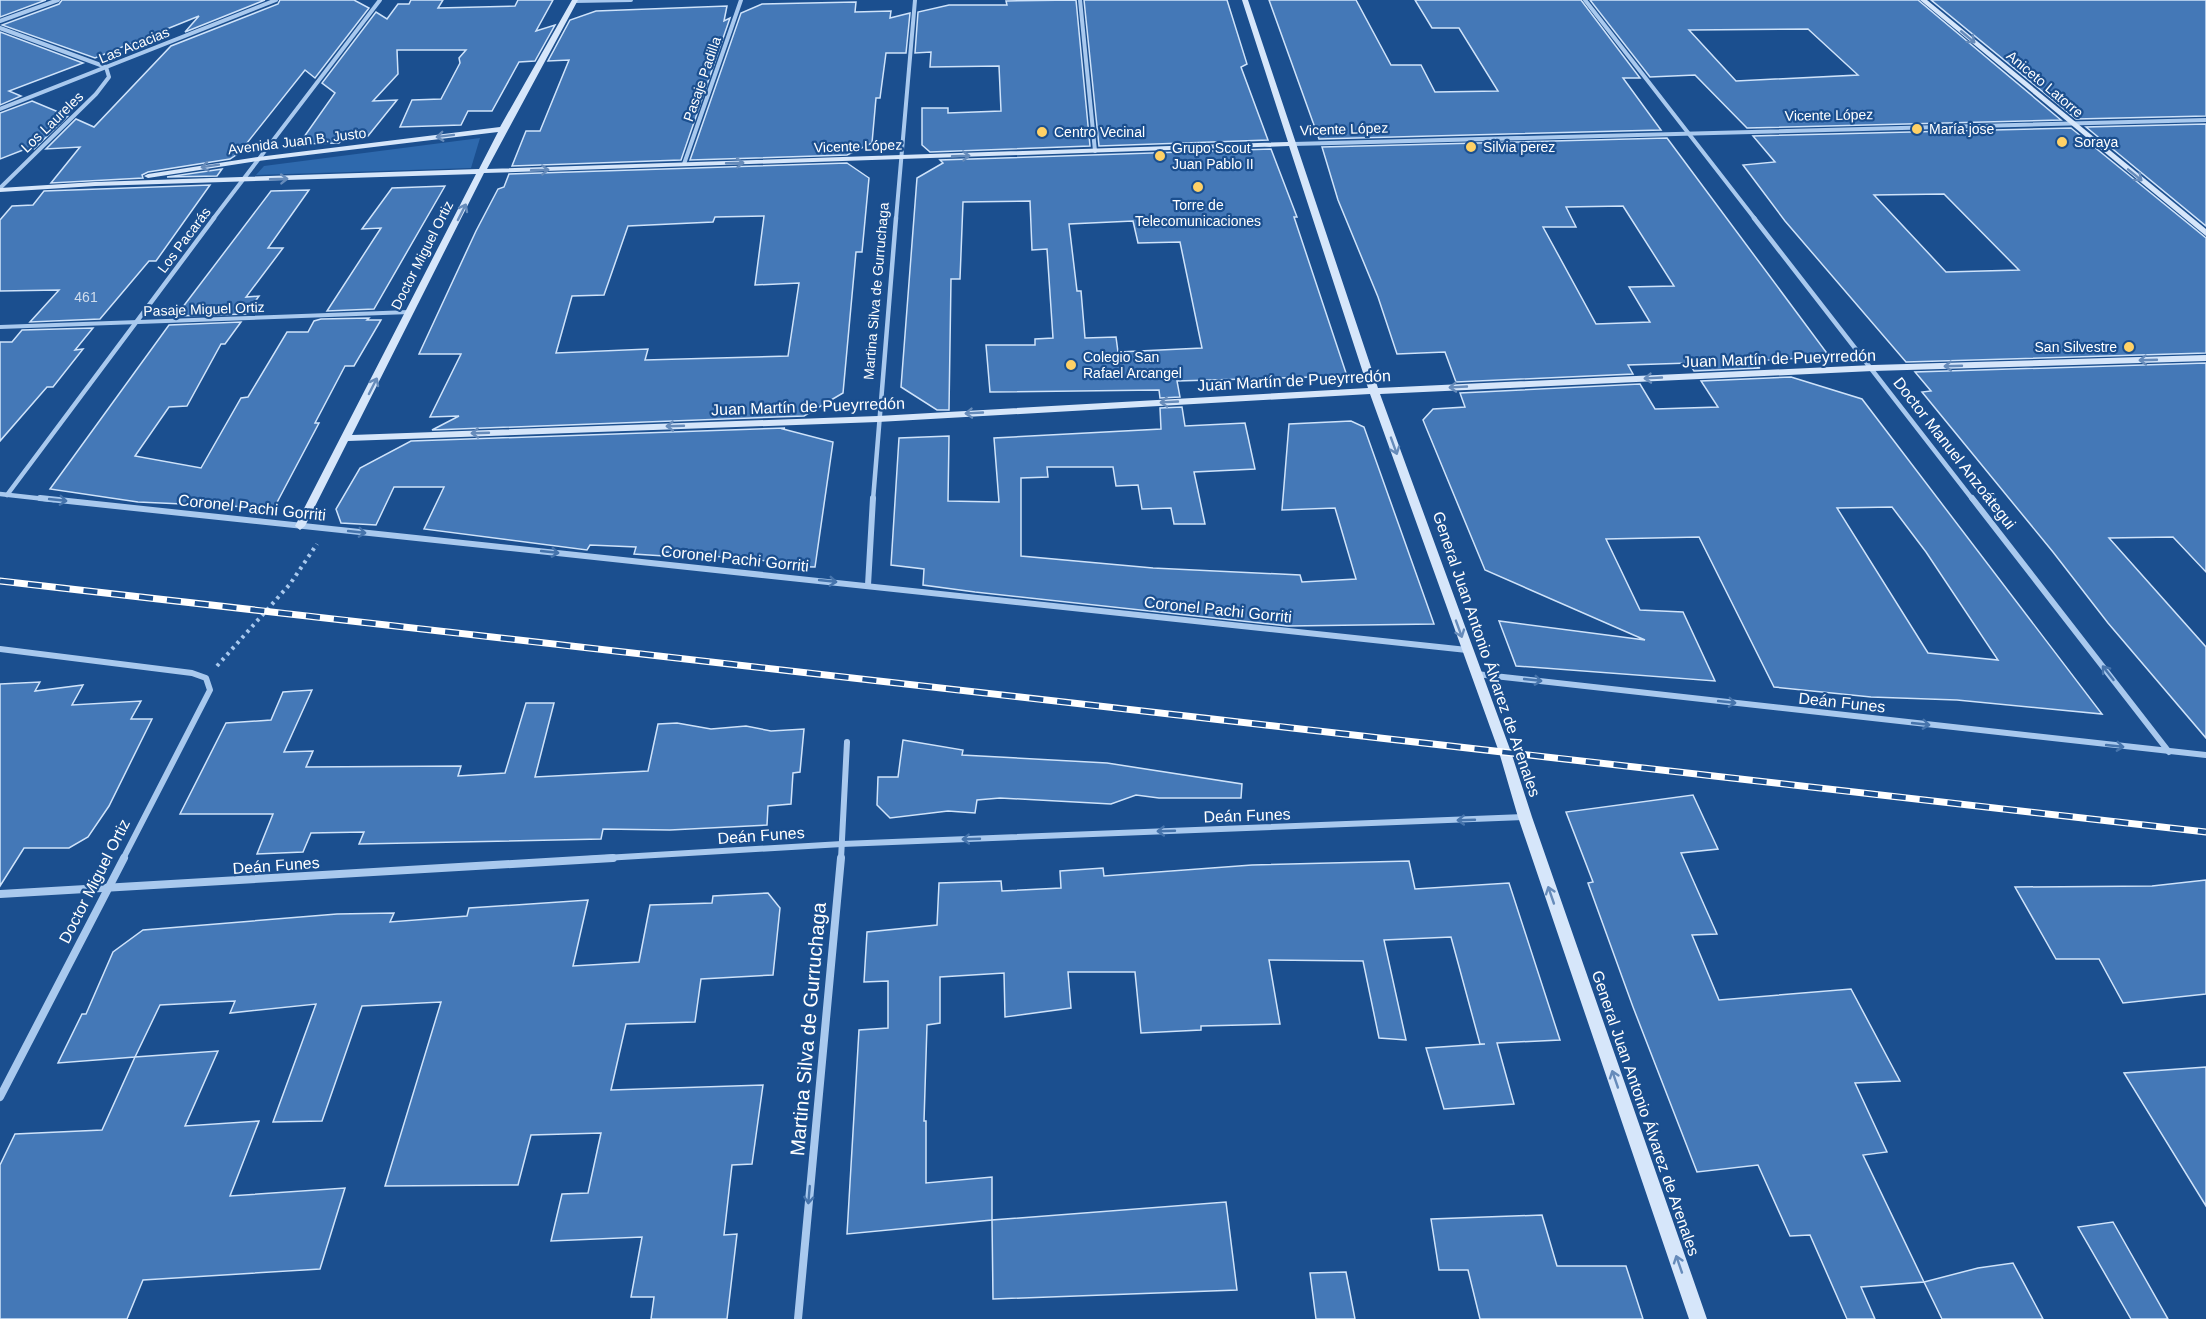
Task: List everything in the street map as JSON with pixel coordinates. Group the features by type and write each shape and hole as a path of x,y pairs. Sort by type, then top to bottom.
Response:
{"street":[{"path":"0,21 58,0"},
{"name":"Las Acacias","path":"0,109 276,0"},
{"name":"Los Pacarás","path":"4,495 380,0"},
{"path":"574,1 631,0"},
{"name":"Pasaje Padilla","path":"684,164 741,0"},
{"name":"Martina Silva de Gurruchaga","path":"868,585 878,419 903,158 915,0"},
{"path":"1080,0 1095,151"},
{"name":"General Juan Antonio Álvarez de Arenales","path":"1245,0 1374,391 1504,752 1698,1319"},
{"name":"Doctor Manuel Anzoátegui","path":"1585,0 2169,752"},
{"name":"Aniceto Latorre","path":"1923,0 2206,233"},
{"name":"Doctor Miguel Ortiz","path":"300,526 503,129 574,1"},
{"path":"0,28 106,67"},
{"name":"Los Laureles","path":"0,189 96,94 110,77 106,67"},
{"name":"Vicente López","path":"482,172 1687,132 2206,120"},
{"name":"Avenida Juan B. Justo","path":"95,184 258,159 503,129"},
{"name":"Avenida Juan B. Justo","path":"0,189 482,172"},
{"name":"Juan Martín de Pueyrredón","path":"347,438 878,419 1374,391 1873,368 2206,358"},
{"name":"Coronel Pachi Gorriti","path":"4,495 1467,650"},
{"path":"0,649 192,673 206,678"},
{"name":"Deán Funes","path":"1475,674 2206,755"},
{"name":"Doctor Miguel Ortiz","path":"0,1097 210,690 206,678"},
{"name":"Martina Silva de Gurruchaga","path":"798,1319 842,844 847,742"},
{"name":"Deán Funes","path":"0,894 842,844 1525,817"}],"lane":[{"name":"Pasaje Miguel Ortiz","path":"0,327 410,312"}],"path":[{"path":"206,678 290,584 327,529"}],"shaded area":[{"path":"480,138 471,168 256,175 264,166"}],"building":[{"path":"0,0 46,0 0,17"},
{"path":"62,0 265,0 185,32 199,16 95,58 2,25 59,4"},
{"path":"280,0 354,0 369,8 315,78 305,70 239,153 230,159 148,172 142,175 143,178 51,183 80,147 46,149 76,119 94,127 171,46 278,4"},
{"path":"411,0 443,0 438,8 515,6 518,0 553,0 536,31 555,25 535,61 519,62 492,111 468,111 461,125 400,127 412,100 441,99 460,63 459,58 466,50 397,50 398,74 373,101 397,100 368,136 345,136 339,143 299,144 335,93 322,83 376,12 387,19 398,4 409,4"},
{"path":"1076,0 1090,146 930,152 922,145 922,108 948,108 948,113 1001,111 999,66 930,67 931,52 915,53 918,12 949,5 1007,5 1006,1"},
{"path":"1084,0 1227,0 1247,64 1241,67 1268,140 1099,146"},
{"path":"1269,0 1356,0 1391,65 1421,65 1435,92 1498,91 1459,28 1432,28 1415,0 1581,0 1640,78 1623,78 1661,130 1319,139"},
{"path":"1590,0 1918,0 2061,120 1747,128 1695,75 1650,77","holes":["1808,29 1858,75 1736,81 1689,30"]},
{"path":"1931,0 2206,0 2206,116 2076,119"},
{"path":"856,2 855,12 891,11 890,18 910,13 906,53 886,53 880,98 876,98 872,143 847,155 690,160 741,13 762,4"},
{"path":"727,6 724,21 730,18 681,160 512,166 526,131 540,131 569,60 548,61 570,20 596,11"},
{"path":"0,32 83,63 9,91 21,96 0,105"},
{"path":"32,101 68,116 34,149 23,150 0,159 0,113"},
{"path":"2206,124 2206,226 2086,127"},
{"path":"2071,128 2206,238 2206,353 1906,362 1785,221 1743,165 1775,162 1753,136","holes":["1944,194 2019,270 1946,272 1874,195"]},
{"path":"1667,138 1829,356 1739,362 1760,368 1694,371 1689,363 1628,365 1633,374 1456,382 1445,352 1397,354 1378,297 1338,200 1322,147","holes":["1623,206 1674,286 1629,287 1650,322 1596,324 1543,227 1576,227 1566,207"]},
{"path":"1271,149 1297,217 1294,217 1347,376 1177,381 1180,397 1160,398 1159,390 990,392 986,345 1035,345 1035,339 1053,338 1047,249 1032,250 1030,201 963,202 960,279 951,279 949,410 937,410 901,387 917,178 943,163 940,160","holes":["1133,221 1138,243 1180,242 1202,348 1118,352 1116,337 1085,338 1081,291 1077,291 1069,224"]},
{"path":"847,163 869,178 862,252 856,252 843,393 804,416 432,430 459,416 430,417 461,354 419,354 476,231 498,189 504,187 509,174","holes":["764,216 755,285 799,283 788,356 645,360 648,349 556,353 572,296 604,295 628,226 713,222 715,217"]},
{"path":"222,169 217,176 167,177"},
{"path":"210,185 156,261 149,261 100,319 30,322 59,290 0,291 0,220 12,206 33,205 44,191"},
{"path":"445,186 374,309 327,311 381,228 362,229 392,188"},
{"path":"309,190 268,248 283,248 246,297 259,296 246,314 176,316 271,191"},
{"path":"369,318 367,320 381,320 354,366 345,366 315,423 319,423 274,508 138,502 50,489 169,325 241,322 225,344 221,344 187,406 169,407 135,456 201,468 241,398 248,397 287,332 308,332 314,321 321,319"},
{"path":"93,328 75,350 83,349 53,387 47,387 0,441 0,342 12,342 22,330"},
{"path":"2206,363 2206,572 2173,537 2109,538 2206,647 2206,738 2108,623 1922,392 1931,391 1915,372"},
{"path":"1791,377 1862,399 2102,714 1957,700 1871,697 1774,687 1699,537 1606,539 1640,610 1683,612 1715,681 1516,666 1499,621 1645,640 1485,570 1423,420 1433,409 1465,407 1460,393 1640,384 1655,409 1718,407 1701,381","holes":["1892,507 1926,552 1998,660 1928,653 1837,508"]},
{"path":"1182,407 1185,426 1245,423 1255,469 1194,472 1205,524 1174,524 1171,508 1142,509 1138,485 1116,486 1113,467 1047,467 1048,477 1021,478 1021,556 1153,568 1300,575 1302,582 1356,579 1335,508 1282,510 1289,424 1351,421 1364,427 1434,624 1288,626 975,592 923,585 924,569 891,565 899,438 949,436 948,501 999,502 994,438 1161,429 1160,408"},
{"path":"785,428 783,429 833,442 815,567 768,566 769,561 665,552 664,556 634,554 636,547 590,545 587,550 424,529 444,487 394,487 376,525 341,523 336,509 360,468 411,441"},
{"path":"40,682 35,691 83,685 72,705 141,701 131,719 152,719 109,806 88,837 69,848 24,848 0,886 0,684"},
{"path":"312,690 284,752 313,751 306,767 461,766 458,776 505,773 526,703 554,703 535,777 648,771 658,724 677,723 711,729 746,726 771,731 804,729 800,772 793,773 791,804 768,806 767,825 670,830 603,829 601,839 359,844 364,832 311,833 303,852 257,854 273,814 180,814 226,723 271,720 283,692"},
{"path":"903,740 963,750 962,755 1107,763 1242,784 1241,798 1159,798 1136,795 1111,804 1000,798 977,800 975,813 948,811 890,818 877,805 878,777 898,777"},
{"path":"1693,795 1718,849 1681,853 1717,934 1692,935 1719,1000 1851,989 1900,1081 1855,1083 1887,1152 1863,1155 1924,1282 1861,1287 1875,1319 1847,1319 1810,1235 1790,1236 1758,1165 1697,1172 1633,1007 1588,883 1593,882 1566,812"},
{"path":"1409,861 1415,889 1509,883 1560,1040 1497,1043 1514,1104 1444,1109 1426,1048 1485,1044 1480,1044 1451,937 1384,940 1406,1040 1379,1038 1363,961 1269,960 1280,1024 1201,1026 1201,1030 1141,1033 1135,972 1068,972 1071,1008 1005,1017 1004,973 940,977 940,1023 927,1025 924,1121 926,1121 926,1183 992,1177 992,1220 847,1234 859,1030 888,1028 888,981 864,982 867,932 937,925 939,883 1001,881 1002,891 1061,888 1060,871 1103,868 1104,876 1252,865"},
{"path":"2206,880 2206,994 2123,1003 2099,959 2056,959 2015,887 2152,886"},
{"path":"768,893 780,908 773,975 701,979 695,1022 626,1024 611,1090 763,1085 752,1164 732,1165 724,1235 737,1234 727,1319 651,1319 654,1297 631,1297 642,1237 551,1241 562,1194 588,1193 601,1133 531,1135 518,1185 385,1186 441,1002 362,1006 322,1121 273,1122 316,1004 230,1013 235,1001 160,1005 135,1057 58,1063 82,1014 86,1014 113,952 143,930 337,914 394,913 390,922 467,916 469,908 588,900 573,966 639,962 650,905 712,903 713,896"},
{"path":"218,1051 185,1126 259,1121 230,1196 345,1188 320,1269 143,1280 127,1319 0,1319 0,1165 15,1134 102,1130 135,1057"},
{"path":"2206,1067 2206,1206 2124,1073"},
{"path":"1226,1202 1237,1290 993,1299 992,1220"},
{"path":"1542,1215 1557,1266 1626,1266 1643,1319 1480,1319 1468,1270 1439,1270 1431,1219"},
{"path":"2113,1222 2168,1319 2131,1319 2078,1227"},
{"path":"2013,1263 2043,1319 1942,1319 1924,1282 1978,1268"},
{"path":"1346,1272 1355,1319 1316,1319 1310,1273"}],"railway":[{"path":"0,581 2206,832"}],"place":[{"name":"María jose","path":"1917,129"},
{"name":"Centro Vecinal","path":"1042,132"},
{"name":"Soraya","path":"2062,142"},
{"name":"Silvia perez","path":"1471,147"},
{"name":"Grupo Scout Juan Pablo II","path":"1160,156"},
{"name":"Torre de Telecomunicaciones","path":"1198,187"},
{"name":"San Silvestre","path":"2129,347"},
{"name":"Colegio San Rafael Arcangel","path":"1071,365"}]}
